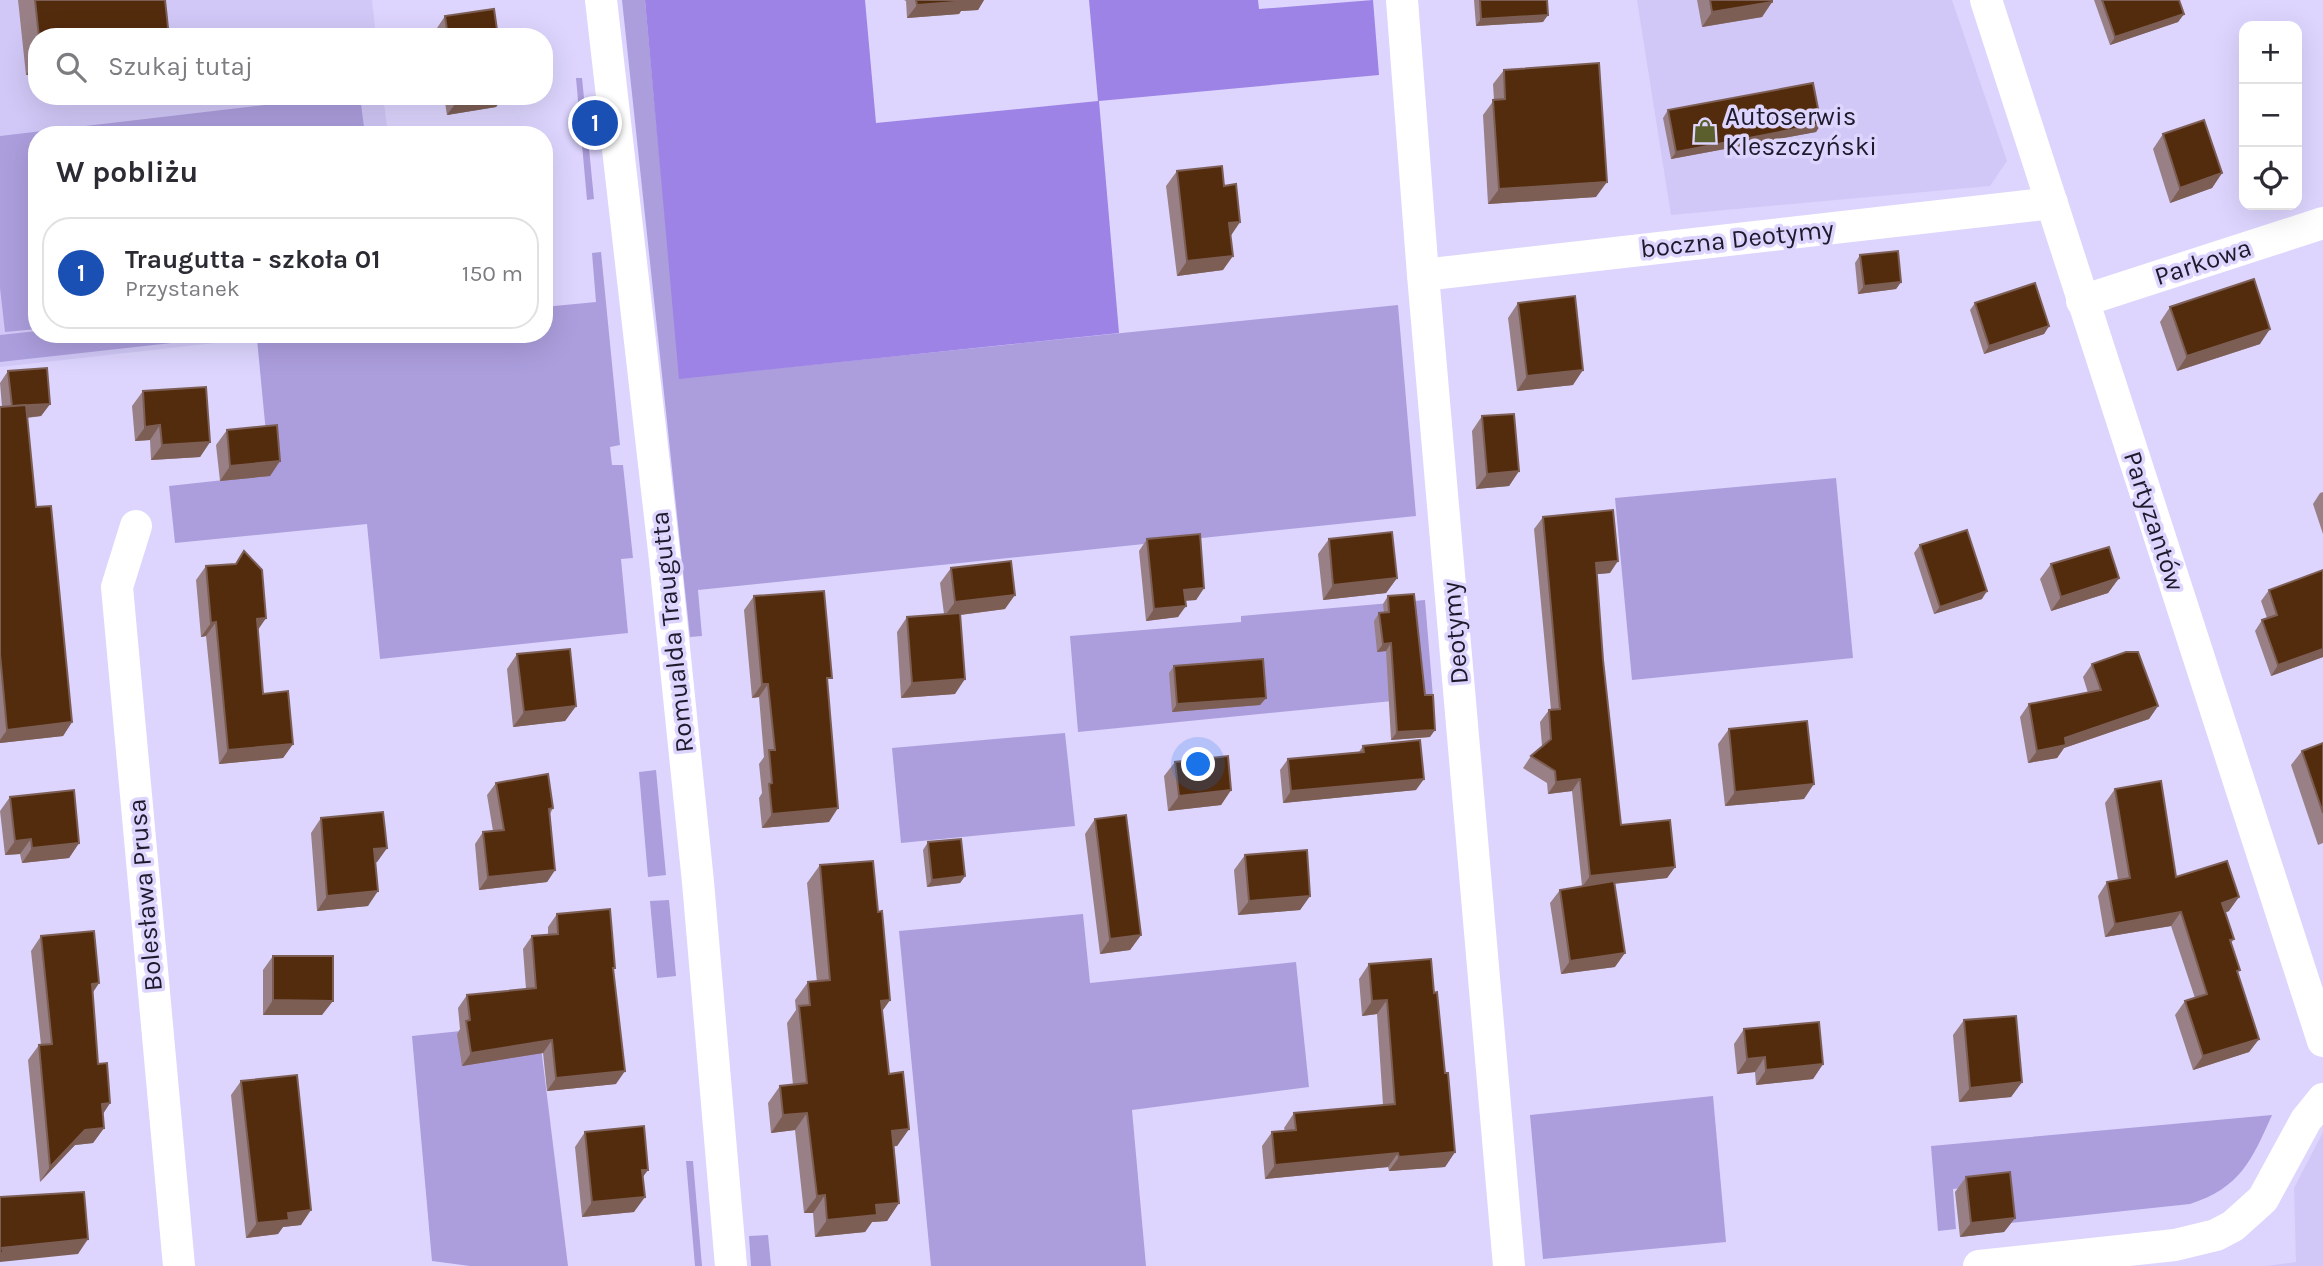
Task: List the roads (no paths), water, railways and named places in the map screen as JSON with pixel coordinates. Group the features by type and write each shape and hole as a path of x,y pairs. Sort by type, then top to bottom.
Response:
{"street":[{"name":"Romualda Traugutta","path":"601,0 665,560 698,881 731,1266"},
{"name":"Deotymy","path":"1402,0 1423,275 1509,1266"},
{"name":"Partyzantów","path":"1986,0 2323,1041"},
{"name":"boczna Deotymy","path":"1423,275 2052,203"},
{"name":"Parkowa","path":"2082,301 2323,223"},
{"name":"Bolesława Prusa","path":"136,526 117,587 179,1266"},
{"path":"1979,1266 2166,1247 2216,1235 2233,1226 2263,1199 2306,1120 2323,1099"}],"place":[{"name":"Traugutta - szkoła 01","path":"595,123"},
{"name":"Autoserwis Kleszczyński","path":"1705,131"}]}
